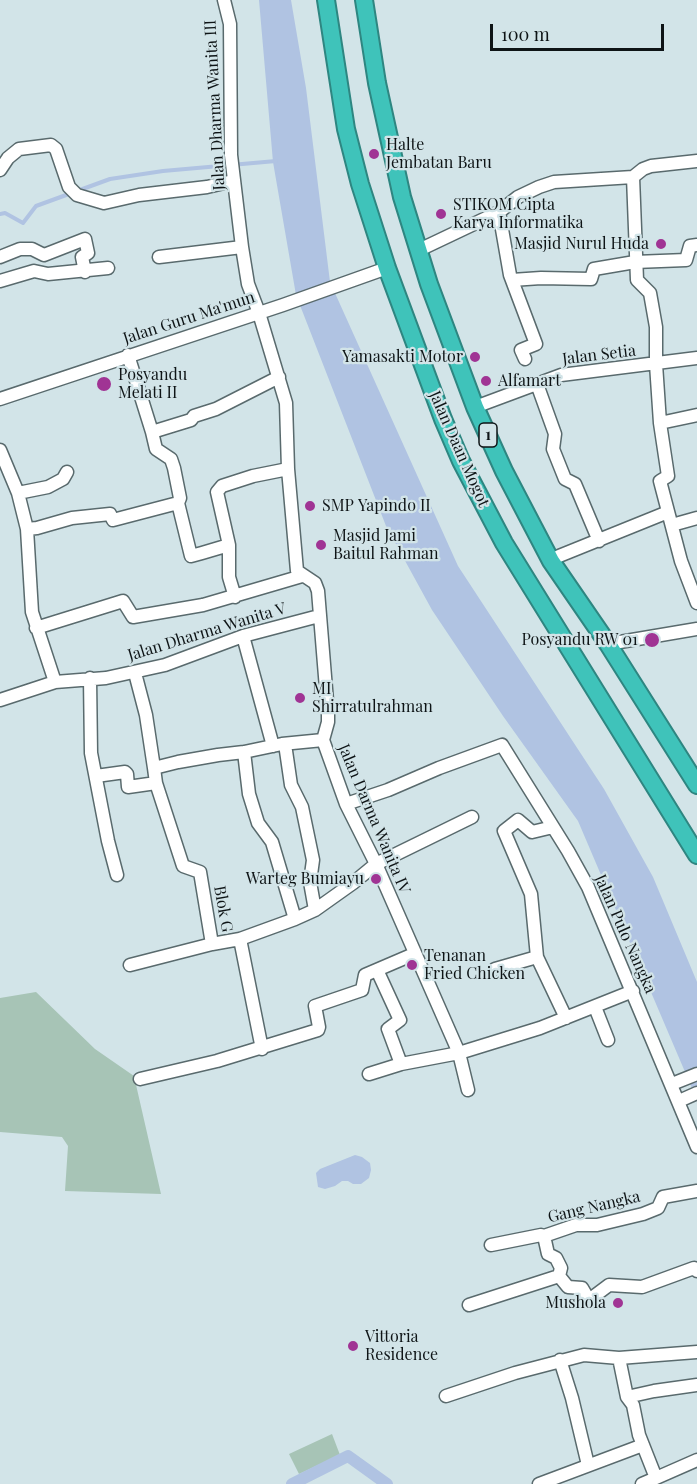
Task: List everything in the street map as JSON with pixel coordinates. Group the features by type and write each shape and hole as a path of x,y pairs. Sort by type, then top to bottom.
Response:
{"highway":[{"name":"Jalan Daan Mogot","path":"326,0 348,138 360,184 387,268 443,419 482,505 697,855"},
{"name":"Jalan Daan Mogot","path":"364,0 370,46 402,197 451,346 475,407 504,471 551,561 608,644 697,784"},
{"path":"370,46 371,0"}],"street":[{"name":"Jalan Dharma Wanita III","path":"224,0 230,24 233,176 248,284 260,313"},
{"path":"0,170 8,158 19,149 51,145 56,149 73,191 105,203 139,195 207,187 233,176"},
{"path":"418,250 499,212 518,197 538,187 554,182 633,177 651,166 697,161"},
{"path":"633,177 637,280 650,293 656,327 660,423 668,476 660,481 681,561 697,603"},
{"path":"499,212 512,280 536,344 521,350 525,359"},
{"path":"0,257 20,249 32,249 44,255 85,239 88,253 82,257 85,272"},
{"path":"512,280 591,279 594,269 635,262 686,261 690,246 697,245"},
{"path":"159,257 242,247"},
{"path":"0,281 34,271 48,274 108,268"},
{"name":"Jalan Guru Ma'mun","path":"0,399 260,313 387,268"},
{"name":"Jalan Darma Wanita IV","path":"260,313 285,403 295,562 297,571 315,583 318,591 328,713 328,723 323,740 346,804 376,864 459,1053 468,1090"},
{"path":"128,355 156,449 171,459 174,468 180,498 178,503 191,555 229,545"},
{"name":"Jalan Setia","path":"475,407 574,372 697,358"},
{"path":"152,432 191,420 194,416 216,409 279,377"},
{"path":"537,384 555,434 553,449 565,479 575,484 599,541"},
{"path":"660,423 697,415"},
{"path":"0,450 18,493 27,529 32,612 55,682"},
{"path":"235,597 229,577 229,545 220,506 219,490 222,486 253,476 288,470"},
{"path":"18,493 48,487 63,479 67,472"},
{"path":"27,529 72,518 110,514 113,520 178,503"},
{"path":"551,561 668,512"},
{"path":"672,525 697,518"},
{"path":"36,628 123,601 133,617 204,605 302,576"},
{"name":"Jalan Dharma Wanita V","path":"0,700 55,682 135,673 165,665 243,636 319,616"},
{"path":"608,644 697,629"},
{"path":"243,636 291,785 302,807 313,860 310,882 315,910"},
{"path":"96,776 125,772 128,787 156,783 146,715 135,673"},
{"path":"90,678 91,753 117,875"},
{"path":"154,768 218,754 323,740"},
{"name":"Jalan Pulo Nangka","path":"346,804 388,790 502,744 588,887 675,1083 688,1097 697,1147"},
{"path":"244,752 249,794 258,823 272,842 295,919"},
{"name":"Blok G","path":"156,783 183,866 200,872 212,944 240,939 315,910 376,864 472,817"},
{"path":"553,827 532,832 518,820 504,831 531,894 537,957 566,1018"},
{"path":"240,939 262,1048"},
{"path":"130,964 212,944"},
{"path":"140,1079 262,1048 318,1030 315,1006 362,990 365,975 414,954"},
{"path":"495,969 537,957"},
{"path":"377,970 400,1020 388,1029 401,1064"},
{"path":"369,1074 401,1064 459,1053 540,1028 633,991"},
{"path":"595,1007 608,1040"},
{"path":"675,1083 697,1074"},
{"name":"Gang Nangka","path":"559,1276 561,1268 556,1258 548,1254 544,1236 576,1225 597,1225 644,1214 658,1208 663,1197 697,1191"},
{"path":"491,1245 541,1234 544,1236"},
{"path":"469,1305 559,1276 568,1287 582,1288 589,1300 609,1285 642,1287 694,1268 697,1270"},
{"path":"446,1396 560,1360 584,1356 619,1358 697,1352"},
{"path":"619,1358 627,1397 633,1405 639,1435 656,1478"},
{"path":"560,1360 572,1398 588,1465"},
{"path":"627,1397 697,1385"},
{"path":"539,1484 643,1445"},
{"path":"642,1484 697,1460"}],"green space":[{"path":"36,992 95,1049 134,1076 161,1194 65,1191 68,1146 62,1137 0,1132 0,998"},
{"path":"332,1434 340,1455 299,1474 289,1454"}],"water":[{"path":"259,0 291,0 306,88 330,282 458,566 604,789 653,877 697,982 697,1100 578,821 503,716 432,610 386,526 296,295 273,162"},
{"path":"355,1155 370,1163 369,1178 361,1184 342,1181 325,1189 318,1187 316,1173 320,1169"}],"waterway":[{"path":"0,214 5,213 23,223 36,206 110,179 163,171 276,161"},
{"path":"292,1484 348,1456 387,1484"}],"place":[{"name":"Halte Jembatan Baru","path":"374,154"},
{"name":"STIKOM Cipta Karya Informatika","path":"441,214"},
{"name":"Masjid Nurul Huda","path":"661,244"},
{"name":"Yamasakti Motor","path":"475,357"},
{"name":"Alfamart","path":"486,381"},
{"name":"Posyandu Melati II","path":"104,384"},
{"name":"SMP Yapindo II","path":"310,506"},
{"name":"Masjid Jami Baitul Rahman","path":"321,545"},
{"name":"Posyandu RW 01","path":"652,640"},
{"name":"MI Shirratulrahman","path":"300,698"},
{"name":"Warteg Bumiayu","path":"376,879"},
{"name":"Tenanan Fried Chicken","path":"412,965"},
{"name":"Mushola","path":"618,1303"},
{"name":"Vittoria Residence","path":"353,1346"}]}
